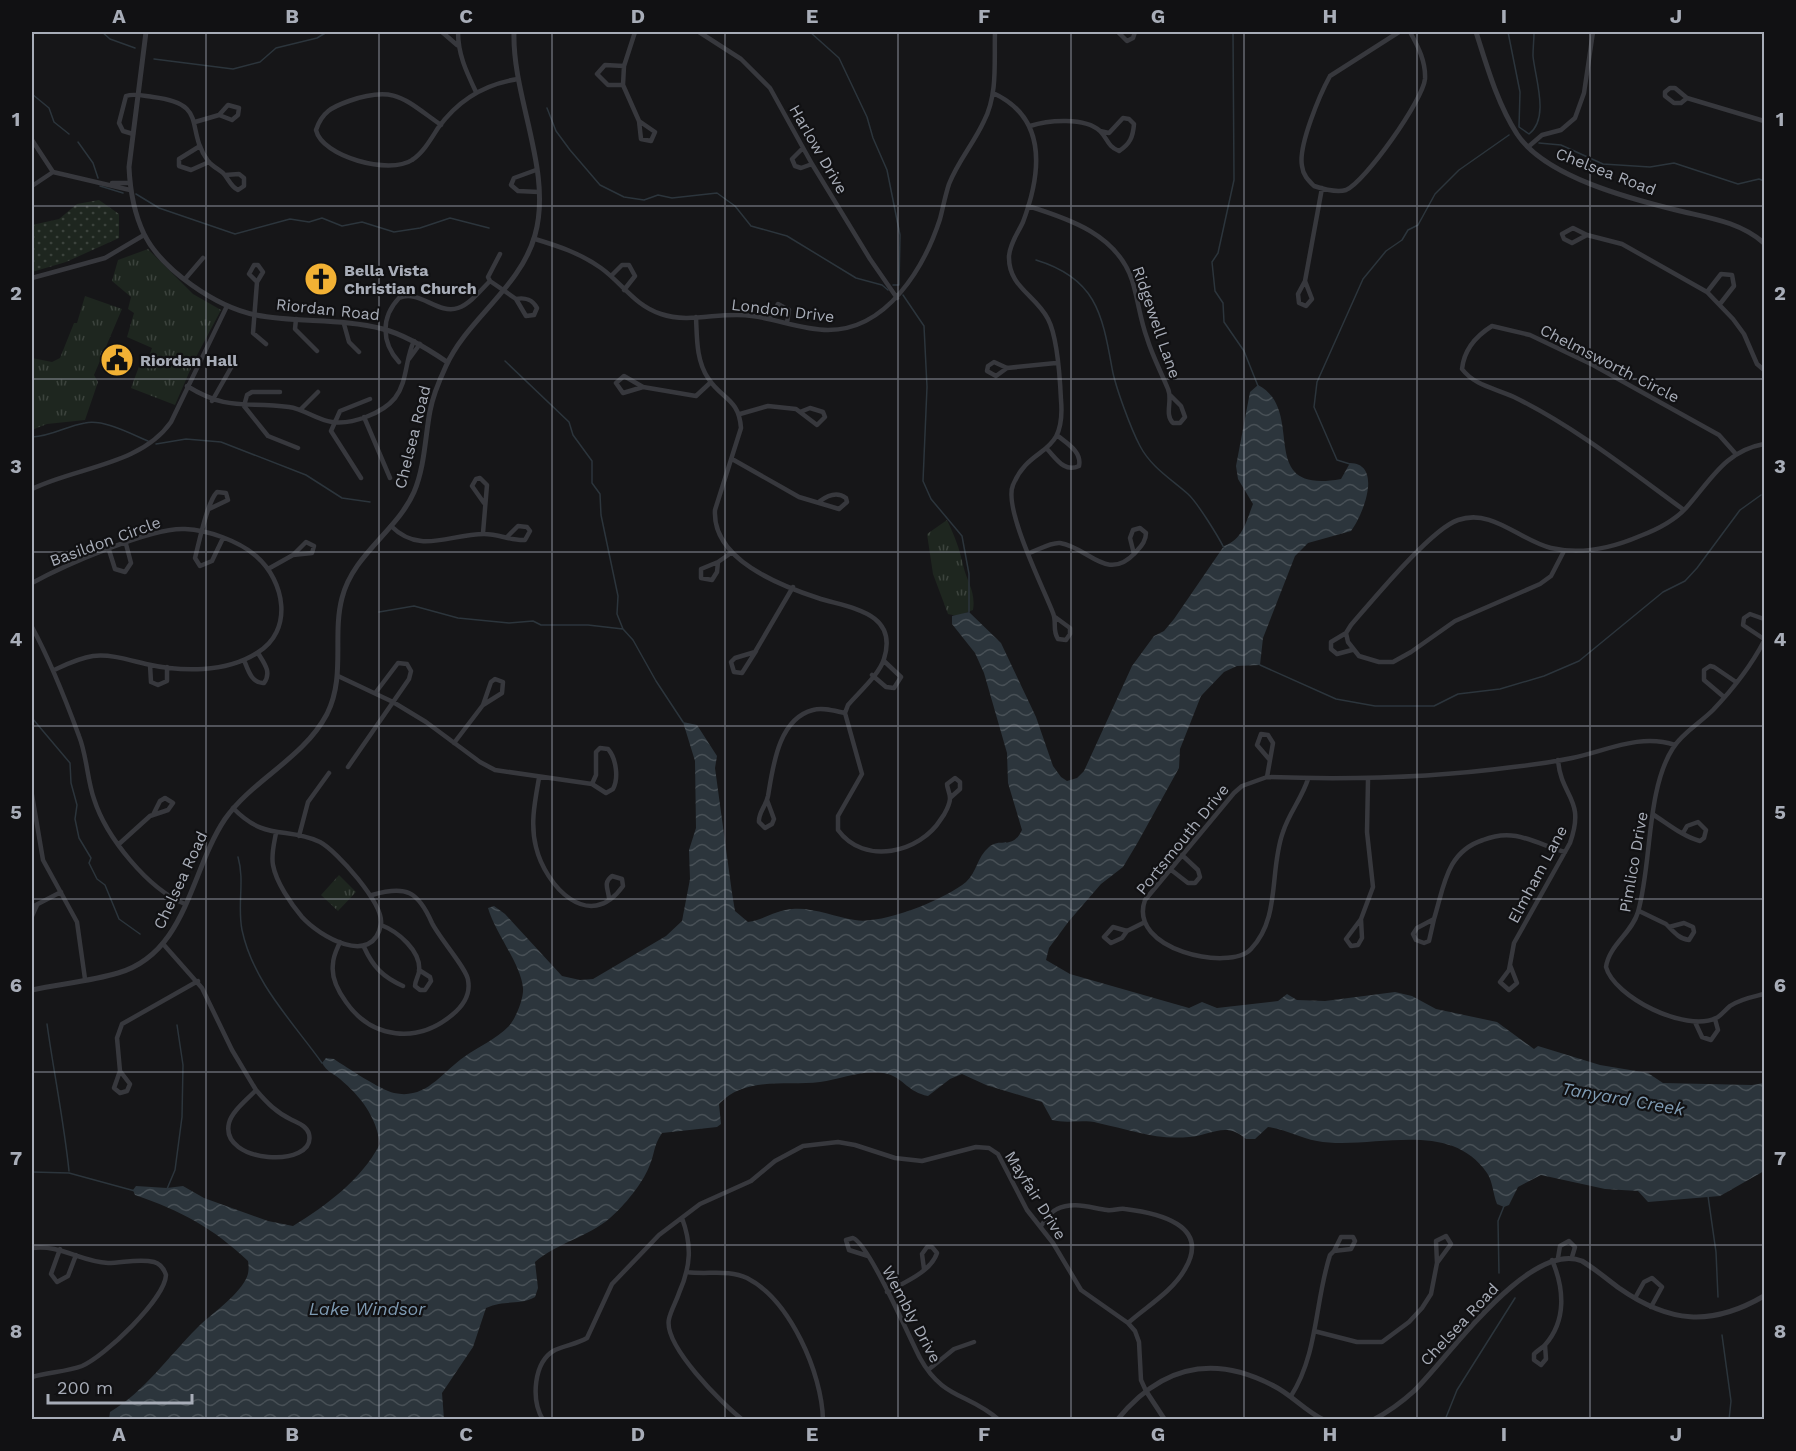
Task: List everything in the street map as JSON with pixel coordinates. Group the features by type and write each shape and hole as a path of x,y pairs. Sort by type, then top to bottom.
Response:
{"street":[{"name":"Riordan Road","path":"146,32 133,134 130,183 130,190 144,235 185,279 209,297 227,306 254,314 384,329 417,343 447,362"},
{"path":"442,32 457,45"},
{"path":"458,32 457,45 476,92"},
{"name":"Chelsea Road","path":"32,990 118,973 138,965 164,945 185,904 213,837 233,808 305,744 325,717 334,699 338,676 340,601 345,588 362,559 407,506 415,490 430,408 447,362 520,267 535,239 539,192 518,78 514,32"},
{"path":"634,32 624,66 623,85 639,120 641,139 651,141 655,132 639,120"},
{"name":"Harlow Drive","path":"699,32 741,59 762,78 870,259 897,298"},
{"name":"London Drive","path":"535,239 585,258 611,276 645,307 662,315 696,317 735,314 826,330 842,329 867,319 897,298 919,268 929,246 949,185 984,122 993,93 995,32"},
{"path":"1118,32 1127,41 1133,38 1135,32"},
{"path":"1398,32 1336,71 1324,86 1302,150 1301,164 1308,180 1322,188 1343,191 1364,175 1420,97 1425,80 1425,64 1410,32"},
{"name":"Chelsea Road","path":"1476,32 1494,87 1517,134 1550,166 1640,200 1742,226 1764,243"},
{"path":"1528,147 1542,135 1561,130 1569,125 1580,109 1590,63 1593,32"},
{"path":"623,85 608,85 597,74 605,65 624,66"},
{"path":"441,125 400,98 382,93 370,93 332,108 322,117 316,130 321,142 328,148 353,158 390,166 414,159 441,125 476,92 500,82 518,78"},
{"path":"1687,98 1681,103 1674,103 1665,96 1665,92 1670,88 1675,88 1687,98 1764,121"},
{"path":"993,93 1015,104 1030,126 1036,159 1028,206 1010,247 1012,274 1020,288 1050,321 1061,400 1059,436 1022,469 1011,493 1018,527 1055,616 1055,635 1058,639 1066,640 1070,634 1070,627 1055,616"},
{"path":"133,134 123,131 119,123 126,96 132,94 166,99 184,105 192,113 200,146 208,162 225,175 233,188 238,190 244,186 244,178 239,174 225,175"},
{"path":"195,122 219,115"},
{"path":"1030,126 1060,120 1079,123 1109,133 1123,118 1130,119 1134,124 1133,135 1127,146 1119,151 1109,147 1100,131"},
{"path":"32,140 53,172 130,190"},
{"path":"200,146 184,154 179,159 179,166 191,170 208,162"},
{"path":"803,148 792,159 795,166 801,168 812,164"},
{"path":"536,170 514,178 511,185 518,191 539,192"},
{"path":"32,186 53,172"},
{"path":"110,184 130,183"},
{"path":"1305,281 1312,299 1306,306 1298,299 1305,281 1322,188"},
{"name":"Ridgewell Lane","path":"1028,206 1089,229 1123,261 1131,279 1147,338 1170,395 1184,411 1185,417 1180,423 1173,423 1168,416 1170,395"},
{"path":"1587,235 1572,243 1564,239 1562,234 1573,228 1587,235 1622,244 1707,292 1720,304 1744,334 1757,364 1764,369"},
{"path":"32,278 105,258 144,235"},
{"path":"500,254 488,277 490,281 516,299 526,316 531,318 537,312 535,304 530,300 516,299"},
{"path":"185,279 203,258"},
{"path":"611,276 622,265 629,265 636,276 624,290"},
{"path":"1707,292 1720,274 1732,275 1734,286 1720,304"},
{"path":"399,362 392,354 384,329 387,318 399,298 410,295 443,308 455,309 467,303 490,281"},
{"path":"257,282 253,333 266,344"},
{"path":"769,319 778,304 789,310 787,323"},
{"path":"32,489 148,445 171,422 227,306"},
{"path":"696,317 700,363 711,382 730,398 740,414 741,428 720,493 715,522 720,538 741,562 818,598 858,607 870,614 879,623 886,641 884,661 845,713"},
{"path":"296,319 295,329 317,351"},
{"path":"344,324 349,342 359,352"},
{"name":"Chelmsworth Circle","path":"1684,510 1552,419 1513,397 1469,378 1462,369 1467,350 1482,332 1492,326 1530,335 1593,365 1719,435 1735,453"},
{"path":"187,386 212,401 300,410 333,422 364,417 394,398 401,387 409,359 417,343"},
{"path":"1007,368 1056,363"},
{"path":"212,401 232,366"},
{"path":"643,387 623,393 616,382 624,376 643,387 696,396 711,382"},
{"path":"244,406 247,394 252,392 280,392"},
{"path":"300,410 318,392"},
{"path":"361,478 331,431 333,422 344,408 370,399"},
{"path":"244,406 268,436 298,448"},
{"path":"740,414 768,406 800,412 816,409 823,412 825,417 817,425 800,412"},
{"path":"364,417 390,478"},
{"path":"1047,449 1063,466 1071,468 1079,466 1080,458 1076,451 1059,436"},
{"path":"1352,650 1341,654 1331,649 1331,642 1346,633 1352,623 1421,549 1456,520 1484,518 1536,543 1564,551 1589,551 1624,542 1663,525 1684,510 1712,474 1735,453 1764,444"},
{"path":"732,459 798,497 820,501 839,509 847,502 846,498 838,494 827,496 820,501"},
{"path":"483,533 487,485 480,478 476,478 474,490 484,503"},
{"path":"209,509 228,500 226,493 221,491 214,495 209,509 195,558 200,566 212,561 223,538"},
{"path":"391,526 408,540 423,542 483,533 508,536"},
{"name":"Basildon Circle","path":"32,583 109,550 182,528 203,531 223,538 255,555 268,568 280,597 282,616 275,635 258,653 244,660 207,669 167,667 107,656 92,656 54,670"},
{"path":"1029,553 1057,542 1071,546 1111,566 1128,560 1134,554 1146,539 1146,533 1140,528 1134,530 1130,538 1134,554"},
{"path":"109,550 115,568 124,572 131,562 126,544"},
{"path":"1346,633 1352,650 1366,660 1392,662 1411,652 1455,621 1540,585 1551,576 1564,551"},
{"path":"718,562 717,572 712,580 701,578 701,568 718,562 731,553"},
{"path":"268,568 293,555"},
{"path":"756,651 735,658 731,668 734,672 742,673 746,670 793,587"},
{"path":"1764,620 1750,614 1744,618 1743,625 1764,640"},
{"path":"32,627 54,670 80,737 94,800 119,844 153,884 185,904"},
{"name":"Pimlico Drive","path":"1764,640 1724,697 1675,745 1665,761 1658,789 1638,911 1630,930 1607,960 1608,973 1628,994 1645,1006 1695,1022 1715,1018 1743,999 1764,994"},
{"path":"244,660 253,679 264,683 268,669 258,653"},
{"path":"872,675 886,687 898,686 902,677 900,673 884,661"},
{"path":"348,767 411,675 407,664 398,663 391,668 376,692"},
{"path":"150,665 151,682 158,685 167,681 167,667"},
{"path":"1724,697 1704,680 1704,670 1710,666 1714,667 1736,682"},
{"path":"338,676 393,702 495,770 592,784 606,793 615,785 614,760 608,749 600,748 596,752 596,775 592,784"},
{"path":"454,743 483,705 491,682 495,679 502,682 502,693 483,705"},
{"path":"767,800 774,819 772,824 765,828 759,822 758,817 767,800 775,758 782,740 801,714 815,709 845,713"},
{"path":"845,713 862,774 838,816 838,830 842,836 852,843 877,852 911,845 934,830 950,798"},
{"path":"1267,777 1269,759 1271,738 1265,733 1261,734 1257,745 1269,759"},
{"name":"Portsmouth Drive","path":"1143,923 1142,910 1145,900 1234,793 1242,786 1267,777 1368,780 1513,767 1648,741 1675,745"},
{"name":"Elmham Lane","path":"1510,965 1516,983 1509,990 1500,982 1510,965 1514,943 1565,852 1577,817 1572,797 1559,770 1558,760"},
{"path":"299,836 308,802 329,773"},
{"path":"539,778 534,803 533,830 539,859 545,871 560,891 579,905 593,905 609,898 623,886 622,879 612,876 608,879 606,883 609,898"},
{"path":"1127,931 1113,927 1104,937 1106,941 1116,942 1127,931 1143,923 1152,935 1187,953 1236,958 1249,951 1260,939 1268,922 1282,833 1308,779"},
{"path":"1361,919 1346,939 1351,946 1358,945 1362,938 1361,919 1374,880 1367,831 1368,780"},
{"path":"32,795 43,860 78,922 85,979"},
{"path":"119,844 153,815 168,810 173,803 165,798 160,801 153,815"},
{"path":"233,808 244,819 276,834 299,836 327,847 372,895 381,915 381,925 371,942 358,948 340,942 302,917 273,865 276,834"},
{"path":"1654,815 1683,833 1700,841 1704,838 1706,830 1698,822 1687,826 1683,833"},
{"path":"1434,919 1417,928 1413,934 1416,940 1424,943 1429,941 1446,874 1454,860 1475,843 1492,837 1514,835 1565,852"},
{"path":"1170,869 1188,883 1195,883 1200,877 1198,870 1182,855"},
{"path":"340,942 332,967 337,985 356,1014 378,1029 401,1035 422,1032 461,1008 469,991 468,976 437,934 423,905 409,892 400,889 372,895"},
{"path":"32,916 34,906 61,892"},
{"path":"1638,911 1669,927 1683,939 1689,940 1694,932 1693,927 1684,923 1669,927"},
{"path":"381,925 392,929 405,941 415,954 419,970"},
{"path":"164,945 198,981 246,1077 256,1090 279,1113 306,1128 309,1135 308,1142 292,1156 276,1158 257,1155 247,1152 232,1139 229,1124 231,1118 256,1090"},
{"path":"364,947 379,972 403,986"},
{"path":"120,1071 130,1084 127,1091 120,1094 114,1088 120,1071 117,1038 122,1024 198,981"},
{"path":"1695,1022 1702,1037 1711,1040 1718,1030 1715,1018"},
{"name":"Mayfair Drive","path":"543,1419 536,1398 542,1361 555,1350 587,1338 612,1284 659,1235 700,1204 751,1181 802,1146 838,1142 896,1158 922,1161 976,1147 989,1148 998,1154 1022,1200 1081,1290 1128,1323"},
{"path":"1041,1226 1055,1209 1070,1206 1149,1213 1173,1221 1186,1229 1189,1236 1190,1255 1184,1270 1160,1297 1128,1323 1139,1342 1141,1380 1165,1419"},
{"path":"682,1218 691,1247 687,1272 670,1314 668,1331 674,1344 720,1401 743,1419"},
{"path":"1314,1331 1357,1342 1382,1342 1409,1322 1431,1294 1437,1263 1436,1241 1446,1236 1451,1244 1437,1263"},
{"path":"1291,1396 1299,1384 1309,1358 1326,1267 1334,1251 1341,1237 1353,1237 1355,1241 1351,1249 1334,1251"},
{"name":"Wembly Drive","path":"868,1256 854,1253 847,1247 846,1240 848,1238 857,1239 868,1256 928,1370 947,1390 999,1419"},
{"path":"1545,1345 1563,1308 1555,1259 1560,1246 1569,1241 1575,1246 1572,1257 1591,1267 1635,1298 1678,1317 1710,1317 1731,1312 1764,1296"},
{"path":"887,1292 924,1269 937,1253 932,1247 927,1247 922,1254 924,1269"},
{"path":"32,1248 60,1249 107,1263 142,1260 155,1262 164,1270 166,1281 160,1294 110,1347 95,1359 74,1368 32,1377"},
{"path":"60,1249 51,1274 57,1282 64,1281 68,1276 76,1255"},
{"name":"Chelsea Road","path":"1373,1419 1393,1408 1413,1392 1488,1308 1514,1285 1555,1259 1572,1257"},
{"path":"687,1272 733,1274 747,1278 775,1301 809,1358 818,1379 823,1419"},
{"path":"1635,1298 1644,1282 1652,1278 1656,1280 1662,1287 1651,1307"},
{"path":"928,1370 954,1349 974,1342"},
{"path":"1117,1419 1146,1391 1170,1375 1198,1368 1213,1368 1256,1379 1291,1396 1323,1419"}],"green space":[{"path":"99,200 119,214 119,238 66,262 32,272 32,225 59,219 77,204"},
{"path":"148,249 193,294 221,310 195,359 175,405 131,388 141,361 147,362 152,348 127,337 134,313 128,309 131,297 112,281 118,260"},
{"path":"85,296 122,309 94,375 98,382 85,420 47,424 32,430 32,358 52,362 60,358 74,323 77,323"},
{"path":"947,520 955,537 974,604 973,610 957,616 948,614 933,574 927,534"},
{"path":"339,875 356,892 338,911 321,895"}],"water":[{"name":"Lake Windsor","path":"1258,385 1272,397 1280,413 1289,463 1298,475 1314,481 1341,479 1350,463 1360,466 1366,472 1367,492 1360,515 1351,531 1308,543 1295,556 1263,638 1260,665 1237,666 1224,672 1201,696 1180,749 1179,768 1138,842 1123,867 1101,884 1069,921 1049,948 1046,960 1070,974 1189,1008 1202,1002 1217,1008 1278,1001 1287,994 1297,1000 1325,1001 1395,992 1412,996 1436,1009 1497,1022 1534,1049 1538,1046 1600,1065 1648,1073 1663,1083 1752,1085 1764,1083 1764,1171 1720,1196 1648,1202 1638,1191 1605,1189 1541,1175 1518,1187 1509,1205 1504,1207 1497,1204 1487,1173 1471,1156 1452,1146 1430,1141 1338,1143 1311,1140 1268,1127 1255,1139 1246,1139 1232,1131 1225,1130 1189,1137 1154,1136 1092,1122 1052,1120 1042,1102 986,1085 962,1074 950,1079 928,1096 916,1092 893,1076 880,1072 863,1073 820,1082 766,1084 741,1089 729,1095 719,1104 721,1124 717,1127 662,1133 642,1180 616,1213 601,1225 535,1262 538,1288 535,1297 486,1308 473,1347 442,1393 444,1419 109,1419 110,1412 145,1384 197,1328 236,1293 248,1274 248,1261 235,1249 195,1221 135,1195 133,1190 136,1186 167,1188 183,1186 204,1198 268,1221 293,1226 342,1191 363,1169 380,1144 375,1125 361,1100 324,1066 322,1063 326,1058 334,1059 388,1091 415,1093 432,1084 512,1022 519,1008 523,988 518,969 488,908 494,906 505,914 562,976 580,980 593,979 666,936 682,921 690,879 689,850 696,828 695,761 683,722 697,725 717,756 715,768 735,911 748,922 792,909 816,911 867,921 897,915 957,889 970,878 989,847 993,844 1014,840 1022,830 1008,783 1007,753 984,673 975,653 952,624 952,616 969,612 1001,643 1036,717 1053,766 1067,781 1077,778 1084,771 1132,666 1154,636 1164,631 1174,619 1224,546 1236,539 1246,523 1253,504 1238,479 1236,466 1250,392"}],"waterway":[{"path":"102,32 110,39 135,48"},
{"path":"154,59 233,69 260,62 276,48 317,38 327,32"},
{"path":"810,32 839,58 867,117 873,138 887,170 900,235 899,285 893,285"},
{"path":"1233,32 1234,180 1218,253 1212,262 1215,291 1223,303 1224,322 1244,351 1258,386"},
{"path":"1508,32 1520,92 1519,127 1529,134 1539,118 1540,108 1533,56 1534,32"},
{"path":"32,94 49,108 54,122 69,134"},
{"path":"547,108 556,131 600,185 624,197 644,200 658,195 672,198 717,193 735,206 751,226 787,236 856,278 882,285 888,290"},
{"path":"1350,464 1337,460 1314,407 1317,382 1363,279 1386,251 1402,240 1408,230 1418,225 1435,194 1459,170 1509,135"},
{"path":"78,142 93,163 98,178"},
{"path":"1539,143 1561,145 1603,164 1650,167 1674,163 1738,184 1759,179 1764,181"},
{"path":"100,186 123,193"},
{"path":"136,194 159,208 235,234 290,219 309,222 322,218 342,226 362,222 394,232 420,228 450,218 489,228"},
{"path":"1036,260 1071,277 1083,287 1092,300 1104,330 1120,396 1140,446 1156,466 1192,498 1224,548"},
{"path":"903,295 924,326 927,387 923,481 931,499 962,536 969,574 969,612"},
{"path":"505,361 569,422 573,435 592,461 592,483 600,494 601,515 618,596 617,614 623,629 633,640 683,722"},
{"path":"32,437 92,422 117,428 148,441"},
{"path":"156,444 186,439 221,442 306,475 342,498 370,502"},
{"path":"1260,665 1336,699 1375,706 1434,706 1458,694 1500,689 1544,676 1579,661 1663,592 1685,581 1740,510 1761,495"},
{"path":"379,612 414,606 458,618 509,623 533,621 541,625 588,625 623,629"},
{"path":"32,718 70,763 71,783 77,805 75,819 79,838 91,858 89,863 97,879 105,885 119,919 140,934"},
{"path":"238,857 241,875 240,911 247,949 264,984 322,1063"},
{"path":"1763,998 1764,1026"},
{"path":"47,1024 69,1171"},
{"path":"167,1189 175,1170 182,1117 183,1065 177,1025"},
{"path":"32,1172 69,1173 135,1191"},
{"path":"1708,1196 1716,1252 1718,1297"},
{"path":"1499,1273 1498,1221 1504,1206"},
{"path":"1445,1420 1457,1390 1515,1298"},
{"path":"1722,1335 1731,1401 1729,1420"}],"place":[{"name":"Bella Vista Christian Church","path":"321,279"},
{"name":"Riordan Hall","path":"117,360"}],"water label":[{"name":"Tanyard Creek","path":"1623,1099"}]}
